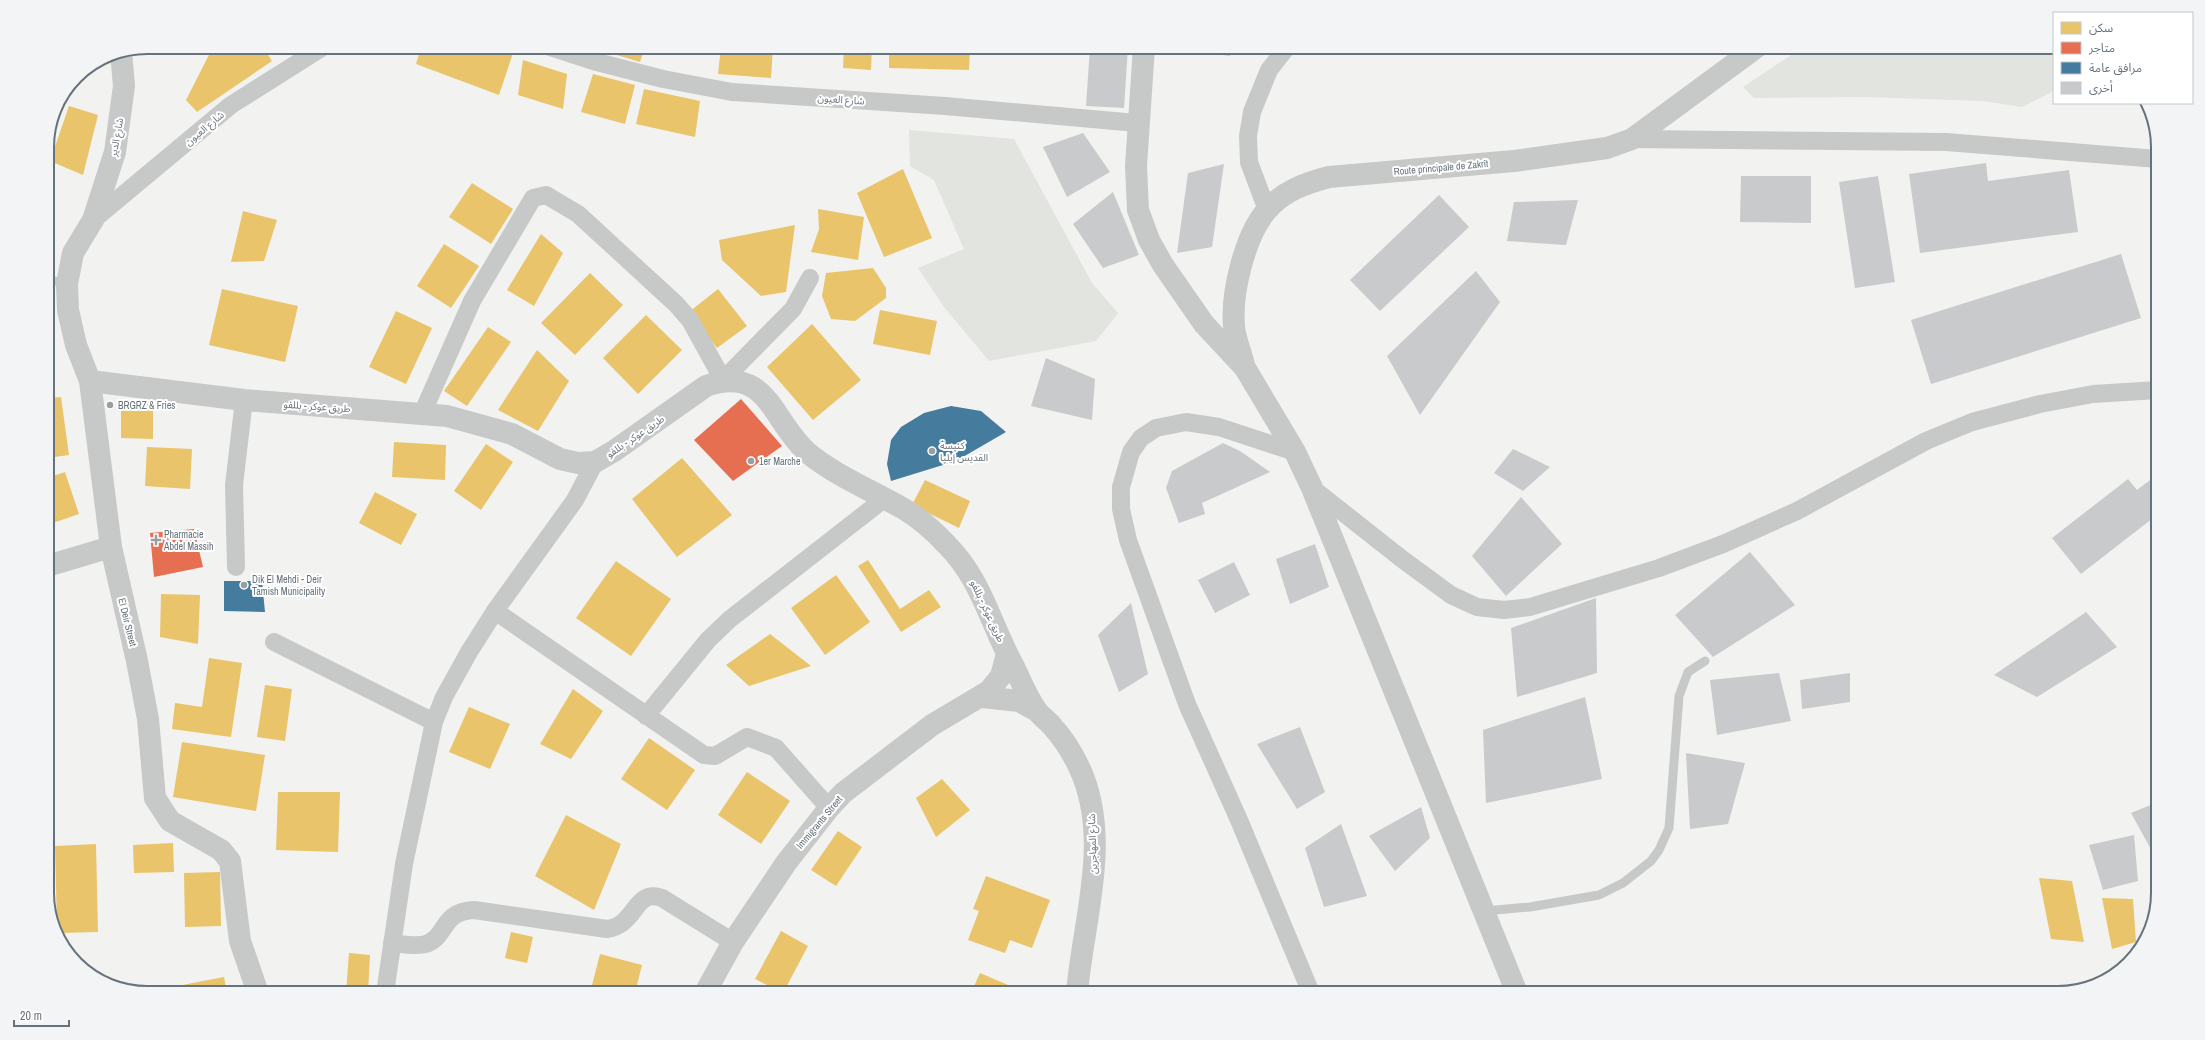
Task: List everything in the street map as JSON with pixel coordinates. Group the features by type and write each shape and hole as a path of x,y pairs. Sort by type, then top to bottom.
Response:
{"street":[{"name":"شارع العيون","path":"93,220 231,105 311,54"},
{"name":"شارع العيون","path":"572,54 656,77 732,92 938,105 1137,123"},
{"path":"1143,54 1137,123 1136,166 1138,210 1149,240 1163,265 1204,324 1245,368 1295,452 1312,488 1514,986"},
{"path":"1267,210 1249,162 1248,136 1252,112 1268,70 1281,54"},
{"name":"Route principale de Zakrît","path":"1245,368 1234,326 1235,289 1243,258 1256,228 1267,210 1290,192 1307,183 1329,177 1521,160 1607,148 1632,140 1748,54"},
{"name":"شارع الدير","path":"93,220 115,152 124,86 121,58"},
{"path":"1632,140 1946,142 2151,158"},
{"path":"422,414 472,301 533,198 540,195 546,195 578,214 676,304 690,320 723,380 793,310 810,278"},
{"name":"El Deir Street","path":"93,220 57,281 68,310 76,345 90,381 110,547 137,661 148,719 155,798 170,821 221,850 230,861 240,941 256,986"},
{"name":"طريق عوكر - بللفو","path":"90,381 244,400 447,416 512,434 560,459 578,463 595,462 614,451 706,386 723,380 740,382 757,388 788,430 808,452 884,499 906,510 947,544 963,563 978,586 1007,654"},
{"path":"1312,488 1402,559 1451,594 1477,607 1504,610 1524,608 1659,568 1723,544 1797,511 1926,441 1972,422 2040,404 2093,394 2151,390"},
{"path":"236,567 234,485 244,400"},
{"path":"1295,452 1259,438 1219,427 1186,422 1156,428 1142,438 1131,452 1122,487 1121,509 1128,540 1187,704 1239,820 1308,986"},
{"path":"387,986 404,864 434,722 444,697 495,611 575,500 595,462"},
{"path":"646,716 708,640 730,619 884,499"},
{"path":"54,564 110,547"},
{"path":"495,611 692,748 709,756 715,756 748,737 776,748 829,808"},
{"path":"274,642 434,722"},
{"name":"Immigrants Street","path":"709,986 733,942 786,863 829,808 843,793 932,725 982,697 995,685 1000,676 1007,654"},
{"name":"شارع المهاجرين","path":"1007,654 1037,711 1067,744 1089,790 1093,826 1094,875 1079,986"},
{"name":"شارع المهاجرين","path":"982,697 1019,701 1037,711"},
{"path":"392,943 426,944 434,938 455,914 462,911 474,910 607,929 617,928 628,920 646,897 652,896 662,898 733,942"}],"lane":[{"path":"1484,911 1530,907 1599,895 1622,883 1651,861 1660,850 1669,828 1679,696 1688,672 1705,661"}],"shaded area":[{"path":"1792,54 2053,54 2053,92 2022,107 1983,101 1865,97 1754,98 1743,87"},
{"path":"909,130 1014,139 1092,283 1118,313 1096,341 989,361 944,307 918,268 964,249 934,180 910,166"}],"building: سكن":[{"path":"209,54 268,54 272,61 197,112 186,100"},
{"path":"419,54 513,54 499,95 416,64"},
{"path":"613,54 643,54 640,62"},
{"path":"720,54 773,54 771,78 718,74"},
{"path":"844,54 872,54 871,70 843,68"},
{"path":"889,54 970,54 969,70 889,68"},
{"path":"523,60 567,74 563,109 518,95"},
{"path":"593,74 635,85 625,124 581,112"},
{"path":"644,89 700,101 695,137 636,124"},
{"path":"69,106 98,115 83,175 54,163 54,149"},
{"path":"903,169 932,238 884,257 857,193"},
{"path":"472,183 513,209 491,244 449,217"},
{"path":"818,209 864,217 858,260 811,252 819,229"},
{"path":"243,211 277,220 264,261 231,262"},
{"path":"795,225 786,292 761,296 722,260 719,240"},
{"path":"541,234 563,253 534,306 507,290"},
{"path":"444,244 479,266 451,308 417,286"},
{"path":"873,268 886,288 886,298 855,321 831,319 822,296 826,273"},
{"path":"590,273 623,305 575,355 541,323"},
{"path":"222,289 298,306 285,362 209,345"},
{"path":"718,289 747,326 717,348 689,312"},
{"path":"880,310 937,321 930,355 873,344"},
{"path":"396,311 432,328 406,384 369,367"},
{"path":"646,315 682,350 638,394 603,358"},
{"path":"812,324 861,380 813,420 767,367"},
{"path":"488,327 511,342 467,406 444,391"},
{"path":"537,350 569,381 538,431 498,410"},
{"path":"61,397 69,455 54,457 54,398"},
{"path":"121,401 153,401 153,439 121,438"},
{"path":"394,442 446,445 445,480 392,477"},
{"path":"486,444 513,462 481,510 454,491"},
{"path":"147,447 192,449 190,489 145,486"},
{"path":"682,458 732,515 677,557 632,499"},
{"path":"65,472 79,514 54,523 54,476"},
{"path":"925,480 970,501 959,528 912,505"},
{"path":"375,492 417,514 401,545 359,523"},
{"path":"868,560 900,609 929,590 941,607 901,632 858,566"},
{"path":"616,561 671,599 631,656 576,618"},
{"path":"836,575 870,622 825,655 791,608"},
{"path":"161,594 200,595 198,644 160,637"},
{"path":"770,634 811,666 749,686 726,665"},
{"path":"209,658 242,663 231,737 172,729 175,703 202,707"},
{"path":"265,685 292,689 285,741 257,737"},
{"path":"573,689 603,711 571,759 540,744"},
{"path":"469,707 510,724 490,769 449,752"},
{"path":"649,738 695,770 667,810 621,779"},
{"path":"182,742 265,755 256,811 173,797"},
{"path":"747,772 790,801 761,844 718,815"},
{"path":"942,779 970,810 936,837 916,798"},
{"path":"278,792 340,792 338,852 276,850"},
{"path":"566,815 621,844 594,910 535,876"},
{"path":"838,831 862,847 836,886 811,870"},
{"path":"173,843 174,872 134,873 133,845"},
{"path":"96,844 98,932 63,933 57,915 55,846"},
{"path":"220,872 221,926 185,927 184,873"},
{"path":"986,876 1050,900 1032,948 1010,940 1005,953 968,940 979,911 973,909"},
{"path":"2039,878 2072,881 2084,942 2051,939"},
{"path":"2102,898 2133,899 2136,942 2112,949"},
{"path":"781,931 808,946 787,986 769,986 755,979"},
{"path":"511,932 533,937 527,963 505,958"},
{"path":"349,953 370,955 368,986 347,986"},
{"path":"600,954 642,965 637,986 592,986"},
{"path":"980,973 1011,986 974,986"},
{"path":"224,977 226,986 177,986"}],"building: متاجر":[{"path":"741,399 782,446 733,481 694,440"},
{"path":"194,529 203,567 154,577 150,533"}],"building: مرافق عامة":[{"name":"كنيسة القديس إيليا","path":"951,406 981,411 1006,432 956,461 891,481 887,464 891,440 901,427 924,413"},
{"path":"224,581 262,581 265,612 224,611"}],"building: أخرى":[{"path":"1090,54 1128,54 1124,108 1086,106"},
{"path":"1215,54 1230,54 1230,56"},
{"path":"1083,133 1110,172 1067,197 1043,147"},
{"path":"1986,163 1988,181 2069,170 2078,232 1920,253 1909,174"},
{"path":"1224,164 1212,247 1177,253 1188,173"},
{"path":"1741,176 1811,176 1811,223 1740,222"},
{"path":"1878,176 1895,282 1855,288 1839,182"},
{"path":"1113,192 1139,255 1103,268 1073,224"},
{"path":"1439,195 1469,227 1380,311 1350,280"},
{"path":"1578,200 1566,245 1507,241 1514,202"},
{"path":"2121,254 2141,318 1931,384 1911,320"},
{"path":"1476,271 1500,302 1420,415 1387,356"},
{"path":"1046,358 1095,379 1092,420 1031,406"},
{"path":"1223,443 1240,451 1270,472 1202,503 1205,514 1179,523 1166,488 1172,471"},
{"path":"1513,449 1550,467 1523,491 1494,473"},
{"path":"2128,479 2137,490 2151,479 2151,520 2081,574 2052,538"},
{"path":"1521,497 1562,544 1506,596 1472,556"},
{"path":"1315,544 1329,587 1290,604 1276,559"},
{"path":"1750,552 1795,605 1713,657 1675,615"},
{"path":"1234,562 1250,595 1215,613 1198,580"},
{"path":"1596,598 1597,673 1517,697 1511,628"},
{"path":"1131,603 1148,674 1119,692 1098,635"},
{"path":"2086,612 2117,647 2037,697 1994,675"},
{"path":"1779,673 1791,721 1717,735 1710,680"},
{"path":"1850,673 1850,702 1802,709 1800,680"},
{"path":"1585,697 1602,779 1486,803 1483,730"},
{"path":"1300,727 1325,792 1297,809 1257,744"},
{"path":"1686,753 1745,763 1728,824 1690,829"},
{"path":"2151,805 2151,849 2131,813"},
{"path":"1421,807 1430,838 1395,871 1369,836"},
{"path":"1341,824 1367,896 1324,907 1305,848"},
{"path":"2134,835 2138,881 2103,890 2089,845"}],"place":[{"name":"BRGRZ & Fries","path":"110,405"},
{"name":"كنيسة القديس إيليا","path":"932,451"},
{"name":"1er Marche","path":"751,461"},
{"name":"Pharmacie Abdel Massih","path":"156,540"},
{"name":"Dik El Mehdi - Deir Tamish Municipality","path":"244,585"}]}
